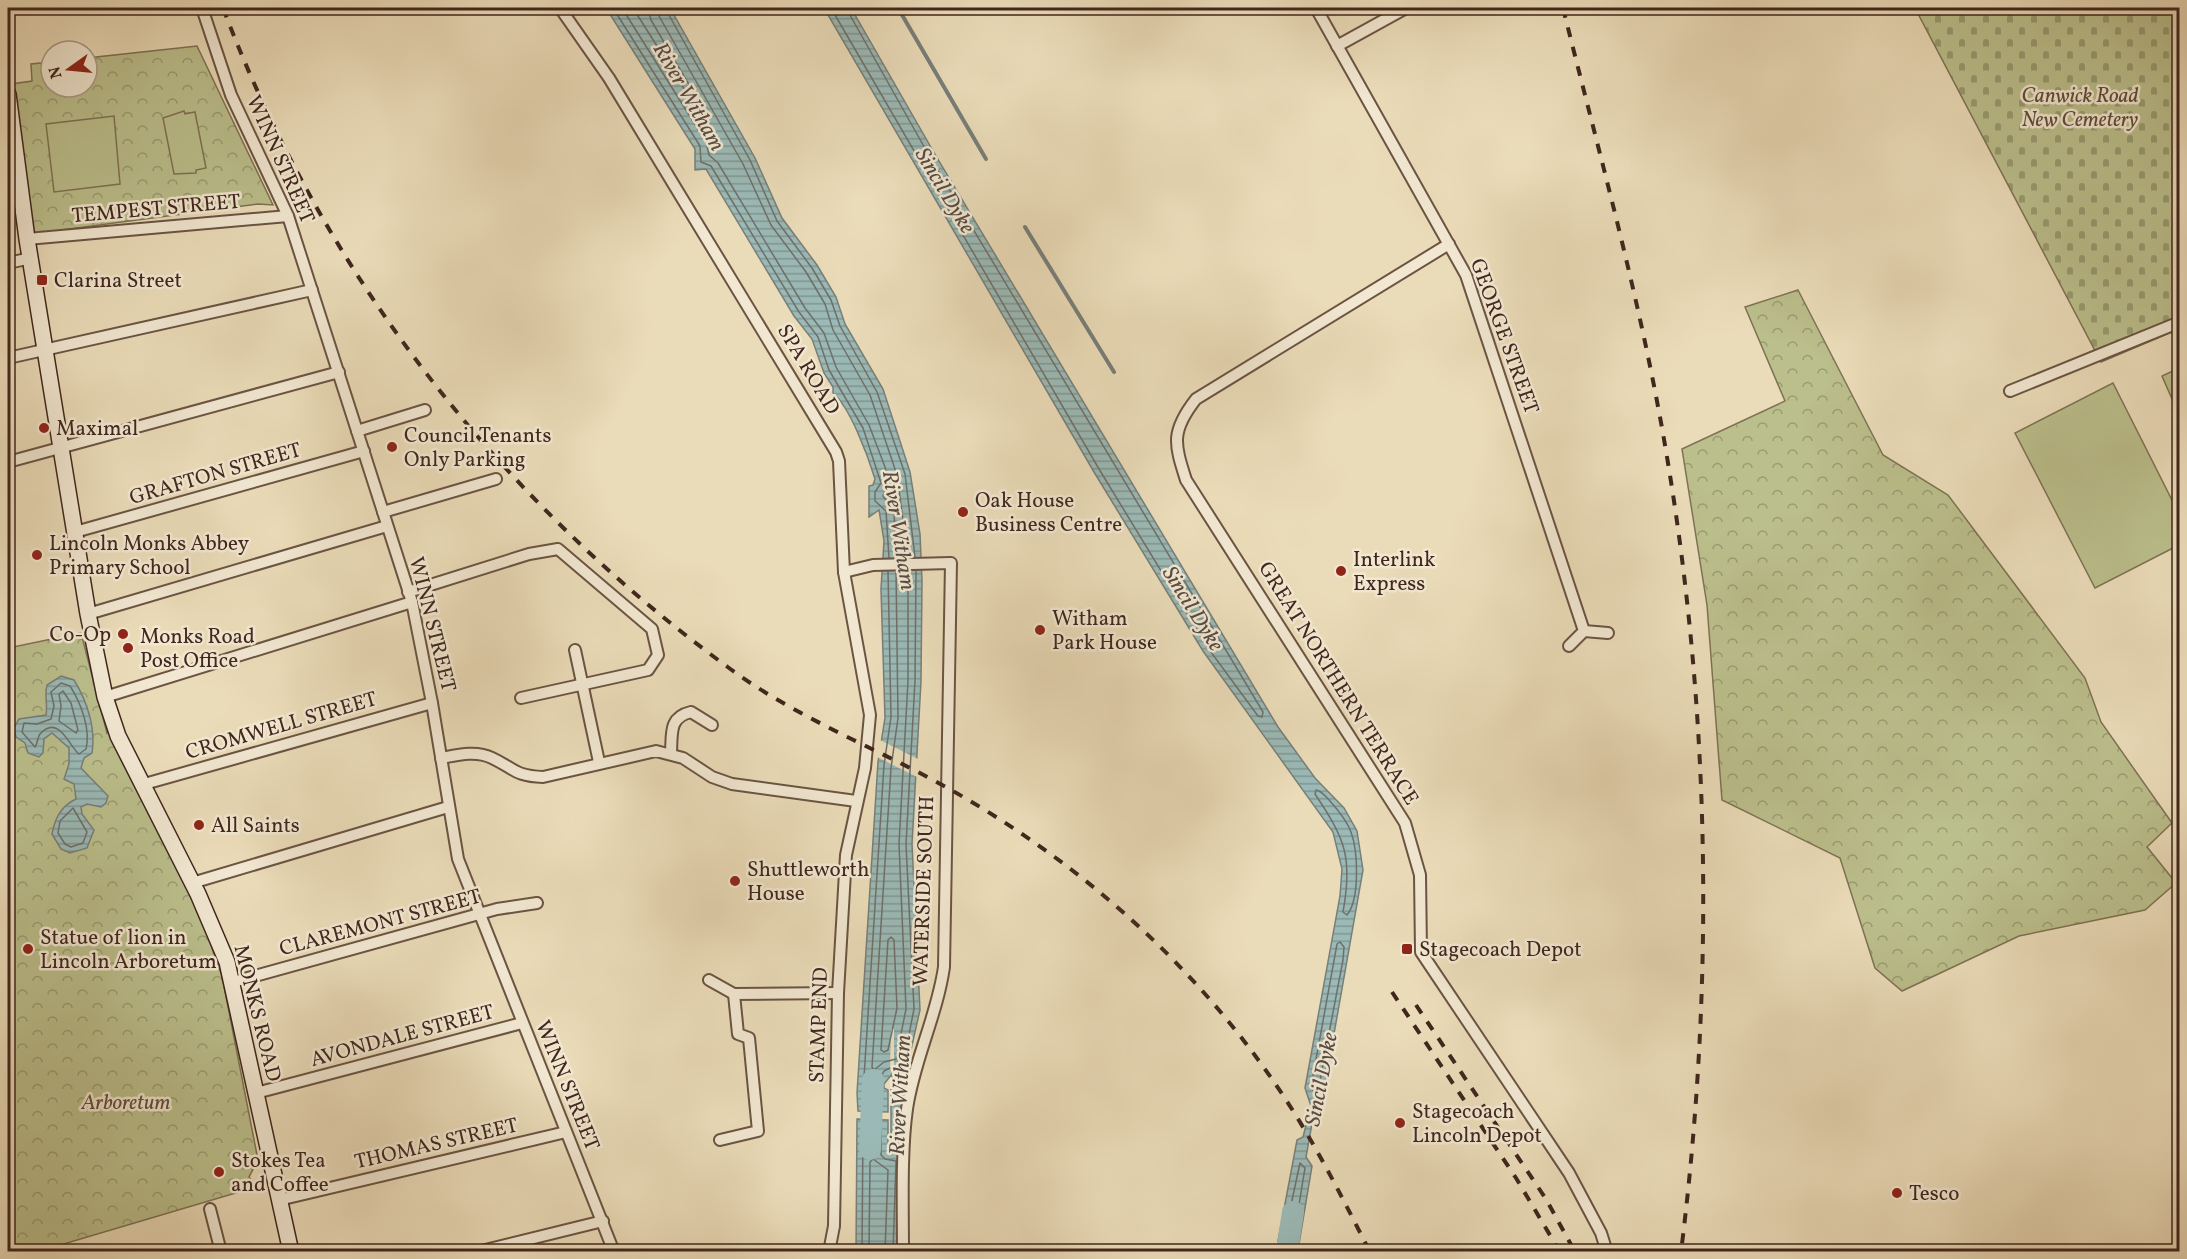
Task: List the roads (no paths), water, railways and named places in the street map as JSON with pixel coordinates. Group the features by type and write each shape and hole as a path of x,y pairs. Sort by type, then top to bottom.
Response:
{"main road":[{"name":"MONKS ROAD","path":"8,94 12,171 31,258 88,614 105,697 118,736 141,785 216,932 233,982 291,1251"}],"street":[{"name":"WINN STREET","path":"202,8 231,95 288,216 410,597 432,703 458,860 614,1251"},
{"name":"SPA ROAD","path":"560,8 609,78 836,452 844,572 869,703 867,756 856,801"},
{"name":"GEORGE STREET","path":"1316,8 1466,275 1584,631"},
{"path":"1337,46 1406,8"},
{"name":"TEMPEST STREET","path":"27,239 288,216"},
{"name":"GREAT NORTHERN TERRACE","path":"1449,244 1196,399 1181,418 1176,448 1186,480 1405,823 1420,875 1421,952 1569,1173 1601,1233 1607,1251"},
{"path":"8,263 31,258"},
{"path":"8,358 312,290"},
{"path":"2010,391 2180,322"},
{"path":"8,462 339,372"},
{"path":"357,431 425,410"},
{"name":"GRAFTON STREET","path":"75,532 364,452"},
{"path":"383,512 496,479"},
{"path":"88,614 387,526"},
{"path":"105,697 410,597 529,555 558,549 652,629 658,656 648,670 521,698"},
{"name":"WATERSIDE SOUTH","path":"844,572 873,565 951,563 944,967 939,997 915,1069 907,1110 903,1251"},
{"path":"1569,646 1584,631 1608,633"},
{"path":"575,650 599,762"},
{"name":"CROMWELL STREET","path":"141,785 432,703"},
{"path":"671,753 673,723 679,715 692,712 712,725"},
{"path":"441,758 473,753 491,757 512,771 525,776 543,777 599,762 656,751 671,753 712,777 732,784 856,801"},
{"name":"STAMP END","path":"829,1251 834,1226 838,993 846,855 856,801"},
{"path":"192,883 448,807"},
{"name":"CLAREMONT STREET","path":"233,982 480,914 537,903"},
{"path":"710,980 734,994 838,993"},
{"path":"720,1140 758,1131 749,1038 738,1034 734,994"},
{"name":"AVONDALE STREET","path":"256,1093 522,1023"},
{"name":"THOMAS STREET","path":"279,1200 566,1132"},
{"path":"210,1209 221,1251"},
{"path":"477,1251 603,1221"}],"water":[{"path":"606,8 670,8 755,158 782,218 817,265 836,297 845,324 883,389 910,472 920,534 922,581 921,681 912,844 920,1010 902,1089 897,1092 892,1089 892,1074 884,1084 884,1088 888,1090 888,1112 858,1111 857,1093 878,762 885,718 881,589 884,541 879,510 869,517 869,486 873,485 875,479 858,433 846,409 833,393 833,387 824,373 812,339 794,316 706,169 695,170 695,149"},
{"path":"824,8 851,8 936,156 1278,727 1315,778 1344,808 1357,831 1363,870 1320,1113 1313,1118 1306,1157 1312,1166 1299,1244 1278,1241 1297,1140 1303,1137 1311,1106 1305,1088 1340,896 1342,869 1333,832 1203,651 1094,472"},
{"path":"61,676 74,680 83,697 91,724 92,753 84,758 81,768 108,796 106,803 101,807 87,804 81,807 82,814 94,830 87,848 70,853 61,849 52,834 60,813 66,805 76,799 74,784 64,779 69,764 69,748 52,733 44,739 43,753 39,757 28,753 25,743 16,737 14,728 19,719 46,715 47,685"},
{"path":"891,1090 897,1093 903,1090 901,1141 891,1141"},
{"path":"857,1119 888,1120 888,1154 891,1142 901,1143 899,1251 856,1252"}],"waterway":[{"path":"898,8 986,159"},
{"path":"1025,227 1114,372"},
{"name":"River Witham","path":"870,1149 873,1080"},
{"name":"Sincil Dyke","path":"1287,1252 1293,1212"}],"railway":[{"path":"223,8 265,106 313,200 367,290 428,375 494,456 567,531 645,602 729,668 786,705 936,781 1014,829 1061,862 1149,936 1228,1020 1263,1066 1315,1148 1370,1252"},
{"path":"1563,8 1620,232 1657,400 1682,556 1692,655 1703,854 1703,954 1692,1153 1681,1252"},
{"path":"1392,992 1516,1178 1560,1252"},
{"path":"1416,1005 1546,1199 1575,1252"}],"place":[{"name":"Clarina Street","path":"42,280"},
{"name":"Maximal","path":"44,428"},
{"name":"Council Tenants Only Parking","path":"392,447"},
{"name":"Oak House Business Centre","path":"963,512"},
{"name":"Lincoln Monks Abbey Primary School","path":"37,555"},
{"name":"Interlink Express","path":"1341,571"},
{"name":"Witham Park House","path":"1040,630"},
{"name":"Co-Op","path":"123,634"},
{"name":"Monks Road Post Office","path":"128,648"},
{"name":"All Saints","path":"199,825"},
{"name":"Shuttleworth House","path":"735,881"},
{"name":"Statue of lion in Lincoln Arboretum","path":"28,949"},
{"name":"Stagecoach Depot","path":"1407,949"},
{"name":"Stagecoach Lincoln Depot","path":"1400,1123"},
{"name":"Stokes Tea and Coffee","path":"219,1172"},
{"name":"Tesco","path":"1897,1193"}],"park label":[{"name":"Canwick Road New Cemetery","path":"2080,107"},
{"name":"Arboretum","path":"126,1102"}]}
